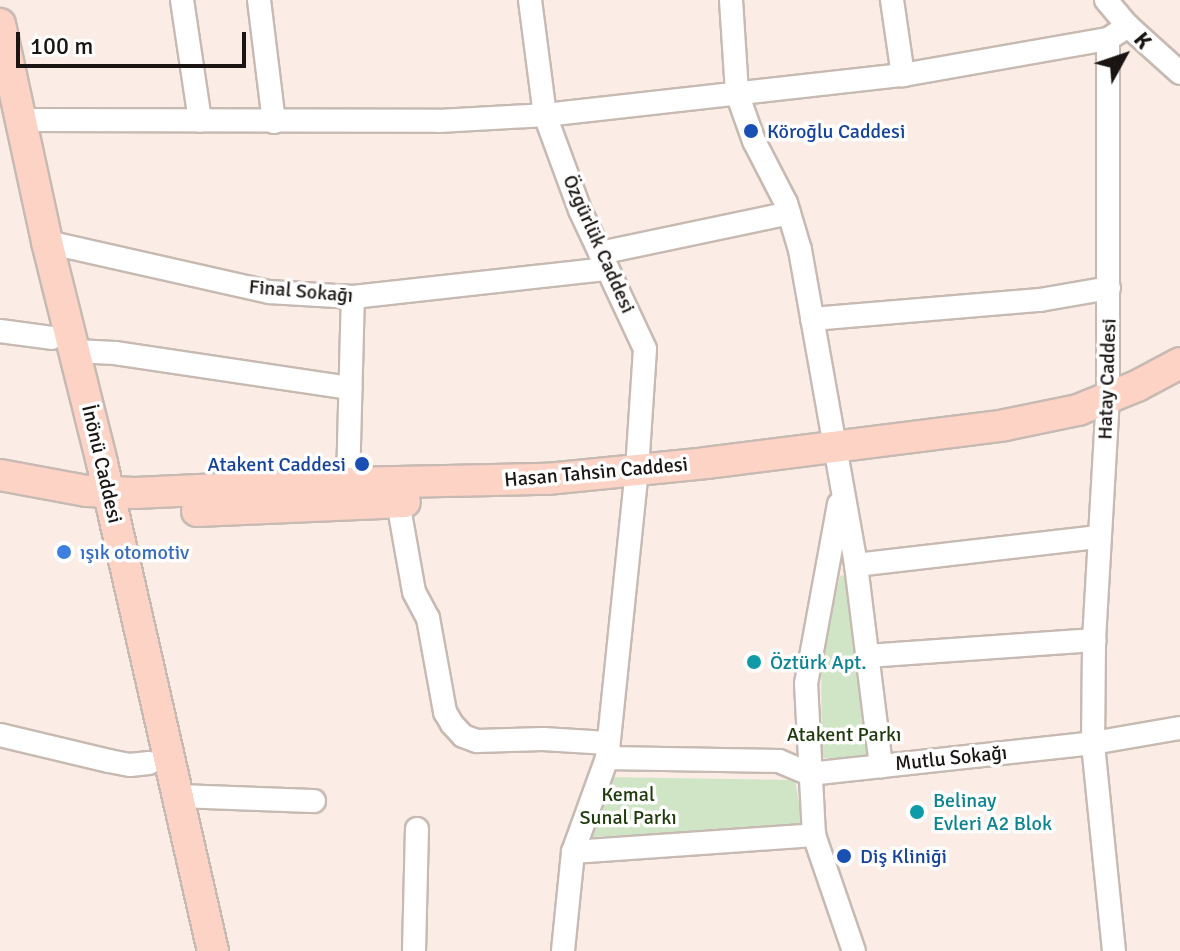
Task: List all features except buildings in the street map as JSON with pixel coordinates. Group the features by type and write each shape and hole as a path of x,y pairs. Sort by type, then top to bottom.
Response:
{"main road":[{"name":"İnönü Caddesi","path":"0,24 23,120 64,344"},
{"name":"İnönü Caddesi","path":"0,97 64,344 100,502 177,796 213,951"},
{"name":"Hasan Tahsin Caddesi","path":"0,475 100,502 348,483 636,479 838,466 1008,443 1083,428 1108,407 1180,363"},
{"name":"Hasan Tahsin Caddesi","path":"1108,407 1180,383"},
{"name":"Hasan Tahsin Caddesi","path":"0,497 100,502 398,502 548,497 636,479"},
{"path":"100,502 149,763 192,951"}],"street":[{"path":"182,0 200,121"},
{"path":"259,0 274,122"},
{"name":"Özgürlük Caddesi","path":"530,0 545,115 604,261 645,349 636,479 608,751 573,852 563,951"},
{"path":"731,0 737,93 754,141 789,213 812,319 856,565 881,766"},
{"path":"892,0 903,75"},
{"path":"1106,0 1128,26 1180,73"},
{"path":"23,120 439,121 545,115 903,75 1108,39 1128,26"},
{"name":"Hatay Caddesi","path":"1108,39 1108,407 1098,537 1093,743 1114,951"},
{"name":"Final Sokağı","path":"47,242 269,292 353,297 604,261 789,213"},
{"path":"812,319 1040,300 1109,288"},
{"path":"348,483 353,297"},
{"path":"0,331 115,353 350,388"},
{"path":"838,466 806,683 809,774 814,835 854,951"},
{"path":"398,502 414,592 428,618 445,712 463,736 477,741 543,739 608,751 779,761 809,774"},
{"path":"856,565 1098,537"},
{"path":"867,656 1094,640"},
{"name":"Mutlu Sokağı","path":"809,774 1093,743 1180,728"},
{"path":"0,735 130,765 149,763"},
{"path":"177,796 314,801"},
{"path":"414,951 417,829"},
{"path":"573,852 814,835"}],"green space":[{"name":"Atakent Parkı","path":"849,574 871,758 822,758 821,663 840,576"},
{"name":"Kemal Sunal Parkı","path":"603,777 795,780 804,830 592,837"}],"place":[{"name":"Köroğlu Caddesi","path":"751,131"},
{"name":"Atakent Caddesi","path":"362,464"},
{"name":"ışık otomotiv","path":"64,552"},
{"name":"Öztürk Apt.","path":"754,662"},
{"name":"Belinay Evleri A2 Blok","path":"917,812"},
{"name":"Diş Kliniği","path":"844,856"}]}
